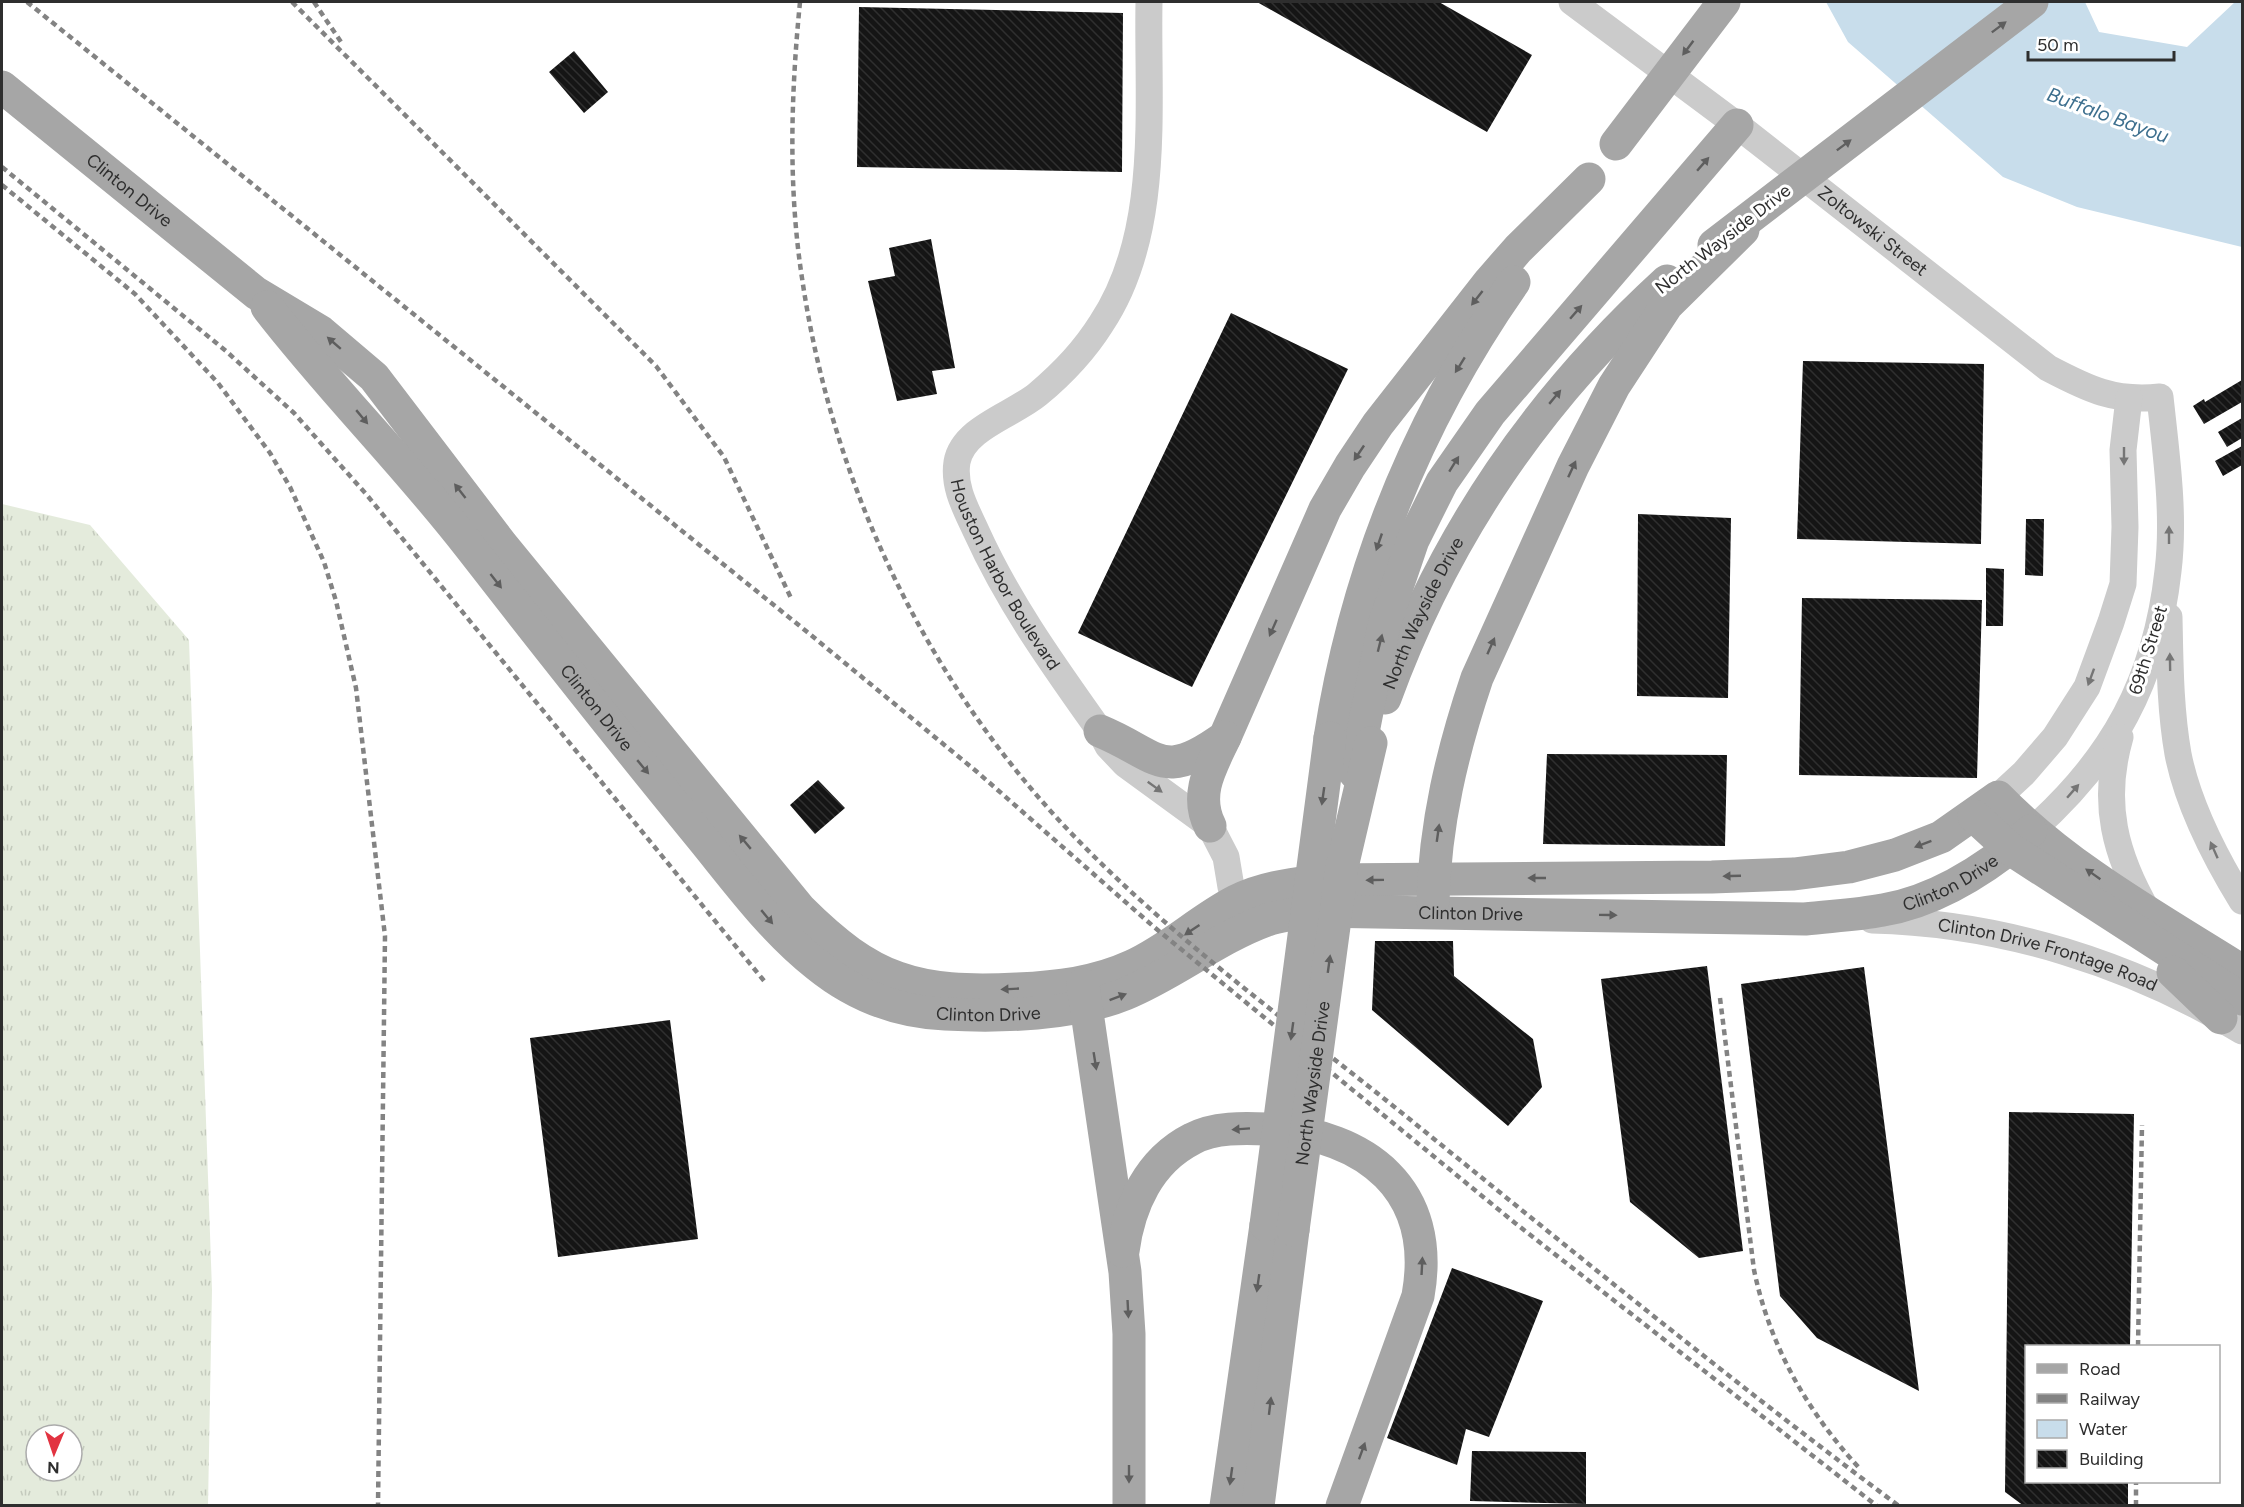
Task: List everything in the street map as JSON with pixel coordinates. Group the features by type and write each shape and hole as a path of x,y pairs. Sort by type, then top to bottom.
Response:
{"main road":[{"name":"North Wayside Drive","path":"1226,1506 1280,1227 1342,867 1354,741 1344,655 1379,540 1410,464 1451,381 1484,328 1589,179 1724,2"},
{"name":"North Wayside Drive","path":"1258,1506 1280,1227 1354,741 1398,664 1427,596 1479,504 1517,446 1552,400 1616,330 1673,275 1715,250 1786,189 2032,2"},
{"name":"Clinton Drive","path":"2,87 256,293 300,349 471,526 673,755 800,909 832,941 887,974 946,990 1033,988 1085,994 1108,1000 1146,984 1262,922 1284,915 1315,911 1805,919 1885,910 1926,897 1966,878 2020,840"},
{"path":"1354,741 1394,594 1413,540 1442,482 1490,413 1737,125"},
{"path":"1210,826 1204,816 1202,794 1325,509 1350,466 1378,424 1490,281 1518,249 1589,179"},
{"path":"1433,912 1441,812 1457,740 1477,678 1573,466 1614,386 1667,305 1715,250"},
{"path":"1100,731 1122,740 1148,758 1167,762 1198,757 1225,737"},
{"name":"Clinton Drive","path":"1085,994 1109,975 1157,953 1237,900 1275,888 1324,880 1767,875 1849,867 1895,855 1941,837 1986,806 2020,840 2235,1016"},
{"name":"Clinton Drive","path":"2020,840 2195,941 2242,971"},
{"path":"1766,918 1767,875"},
{"path":"1487,913 1488,879"},
{"path":"2195,941 2242,962"},
{"path":"1085,994 1123,1251 1129,1334 1129,1506"},
{"path":"1123,1251 1126,1227 1133,1208 1144,1184 1159,1163 1193,1138 1214,1131 1250,1128 1297,1132 1344,1145 1366,1156 1384,1172 1400,1191 1417,1227 1423,1254 1422,1274 1412,1313 1342,1506"}],"street":[{"name":"Houston Harbor Boulevard","path":"1149,2 1146,186 1140,226 1128,269 1102,323 1077,357 1035,396 972,436 960,452 956,472 959,495 1009,597 1108,746 1125,764 1210,826 1226,857 1231,886 1237,900"},
{"name":"Zoltowski Street","path":"1572,2 1737,125 2048,368 2100,394 2129,398 2160,397"},
{"name":"69th Street","path":"2020,840 2063,802 2096,765 2125,719 2159,625 2169,569 2168,478 2160,397"},
{"path":"1986,806 2024,773 2055,737 2087,687 2111,622 2123,584 2125,527 2123,450 2129,398"},
{"path":"2169,569 2170,686 2179,756 2217,856 2242,901"},
{"path":"2125,719 2114,758 2111,799 2114,829 2129,878 2149,914"},
{"path":"1237,900 1262,922"},
{"name":"Clinton Drive Frontage Road","path":"1805,919 1905,921 2021,940 2118,969 2235,1016"}],"green space":[{"path":"2,504 90,525 189,640 212,1290 208,1505 2,1505"}],"water":[{"name":"Buffalo Bayou","path":"1826,2 2085,2 2099,32 2187,47 2235,2 2242,2 2242,247 2077,207 2003,177 1848,42"}],"building":[{"path":"1257,2 1439,2 1532,55 1487,132"},
{"path":"859,7 1123,13 1122,172 857,167"},
{"path":"574,51 608,92 584,113 549,72"},
{"path":"931,239 955,368 932,371 937,394 897,401 868,281 895,276 889,248"},
{"path":"1231,313 1348,369 1192,687 1078,633"},
{"path":"1803,361 1984,364 1981,544 1797,539"},
{"path":"2242,380 2242,402 2204,424 2193,406 2204,399 2205,402"},
{"path":"2242,418 2242,438 2227,447 2218,432"},
{"path":"2242,446 2242,465 2223,476 2215,461"},
{"path":"1638,514 1731,518 1728,698 1637,696"},
{"path":"2026,519 2044,519 2043,576 2025,575"},
{"path":"1986,568 2004,569 2003,626 1986,626"},
{"path":"1802,598 1982,600 1977,778 1799,775"},
{"path":"1547,754 1727,755 1725,846 1543,844"},
{"path":"818,780 845,808 815,834 790,805"},
{"path":"1375,941 1453,941 1454,976 1533,1039 1542,1087 1508,1126 1372,1010"},
{"path":"1707,966 1743,1251 1699,1258 1630,1202 1601,979"},
{"path":"1864,967 1919,1391 1817,1338 1780,1296 1741,984"},
{"path":"670,1020 698,1239 558,1257 530,1038"},
{"path":"2009,1112 2134,1114 2130,1345 2025,1345 2025,1483 2128,1483 2128,1506 2024,1506 2005,1492"},
{"path":"1452,1268 1543,1301 1489,1437 1466,1429 1457,1465 1387,1438"},
{"path":"1472,1451 1586,1452 1586,1504 1470,1501"}],"railway":[{"path":"27,2 806,631 976,771 1154,927 1515,1223 1877,1506"},
{"path":"292,2 656,366 724,457 791,598"},
{"path":"314,2 341,42"},
{"path":"800,2 792,140 795,209 802,278 816,352 835,425 859,497 889,566 924,633 963,698 1007,759 1056,817 1095,858 1136,897 1223,971 1649,1312 1899,1506"},
{"path":"2,167 226,351 294,413 366,494 765,982"},
{"path":"2,185 135,294 218,383 270,453 290,487 324,562 336,601 356,688 385,936 378,1506"},
{"path":"1720,998 1754,1270 1761,1298 1770,1326 1794,1378 1824,1426 1861,1470"},
{"path":"2138,1345 2142,1125"},
{"path":"2136,1483 2136,1506"}]}
